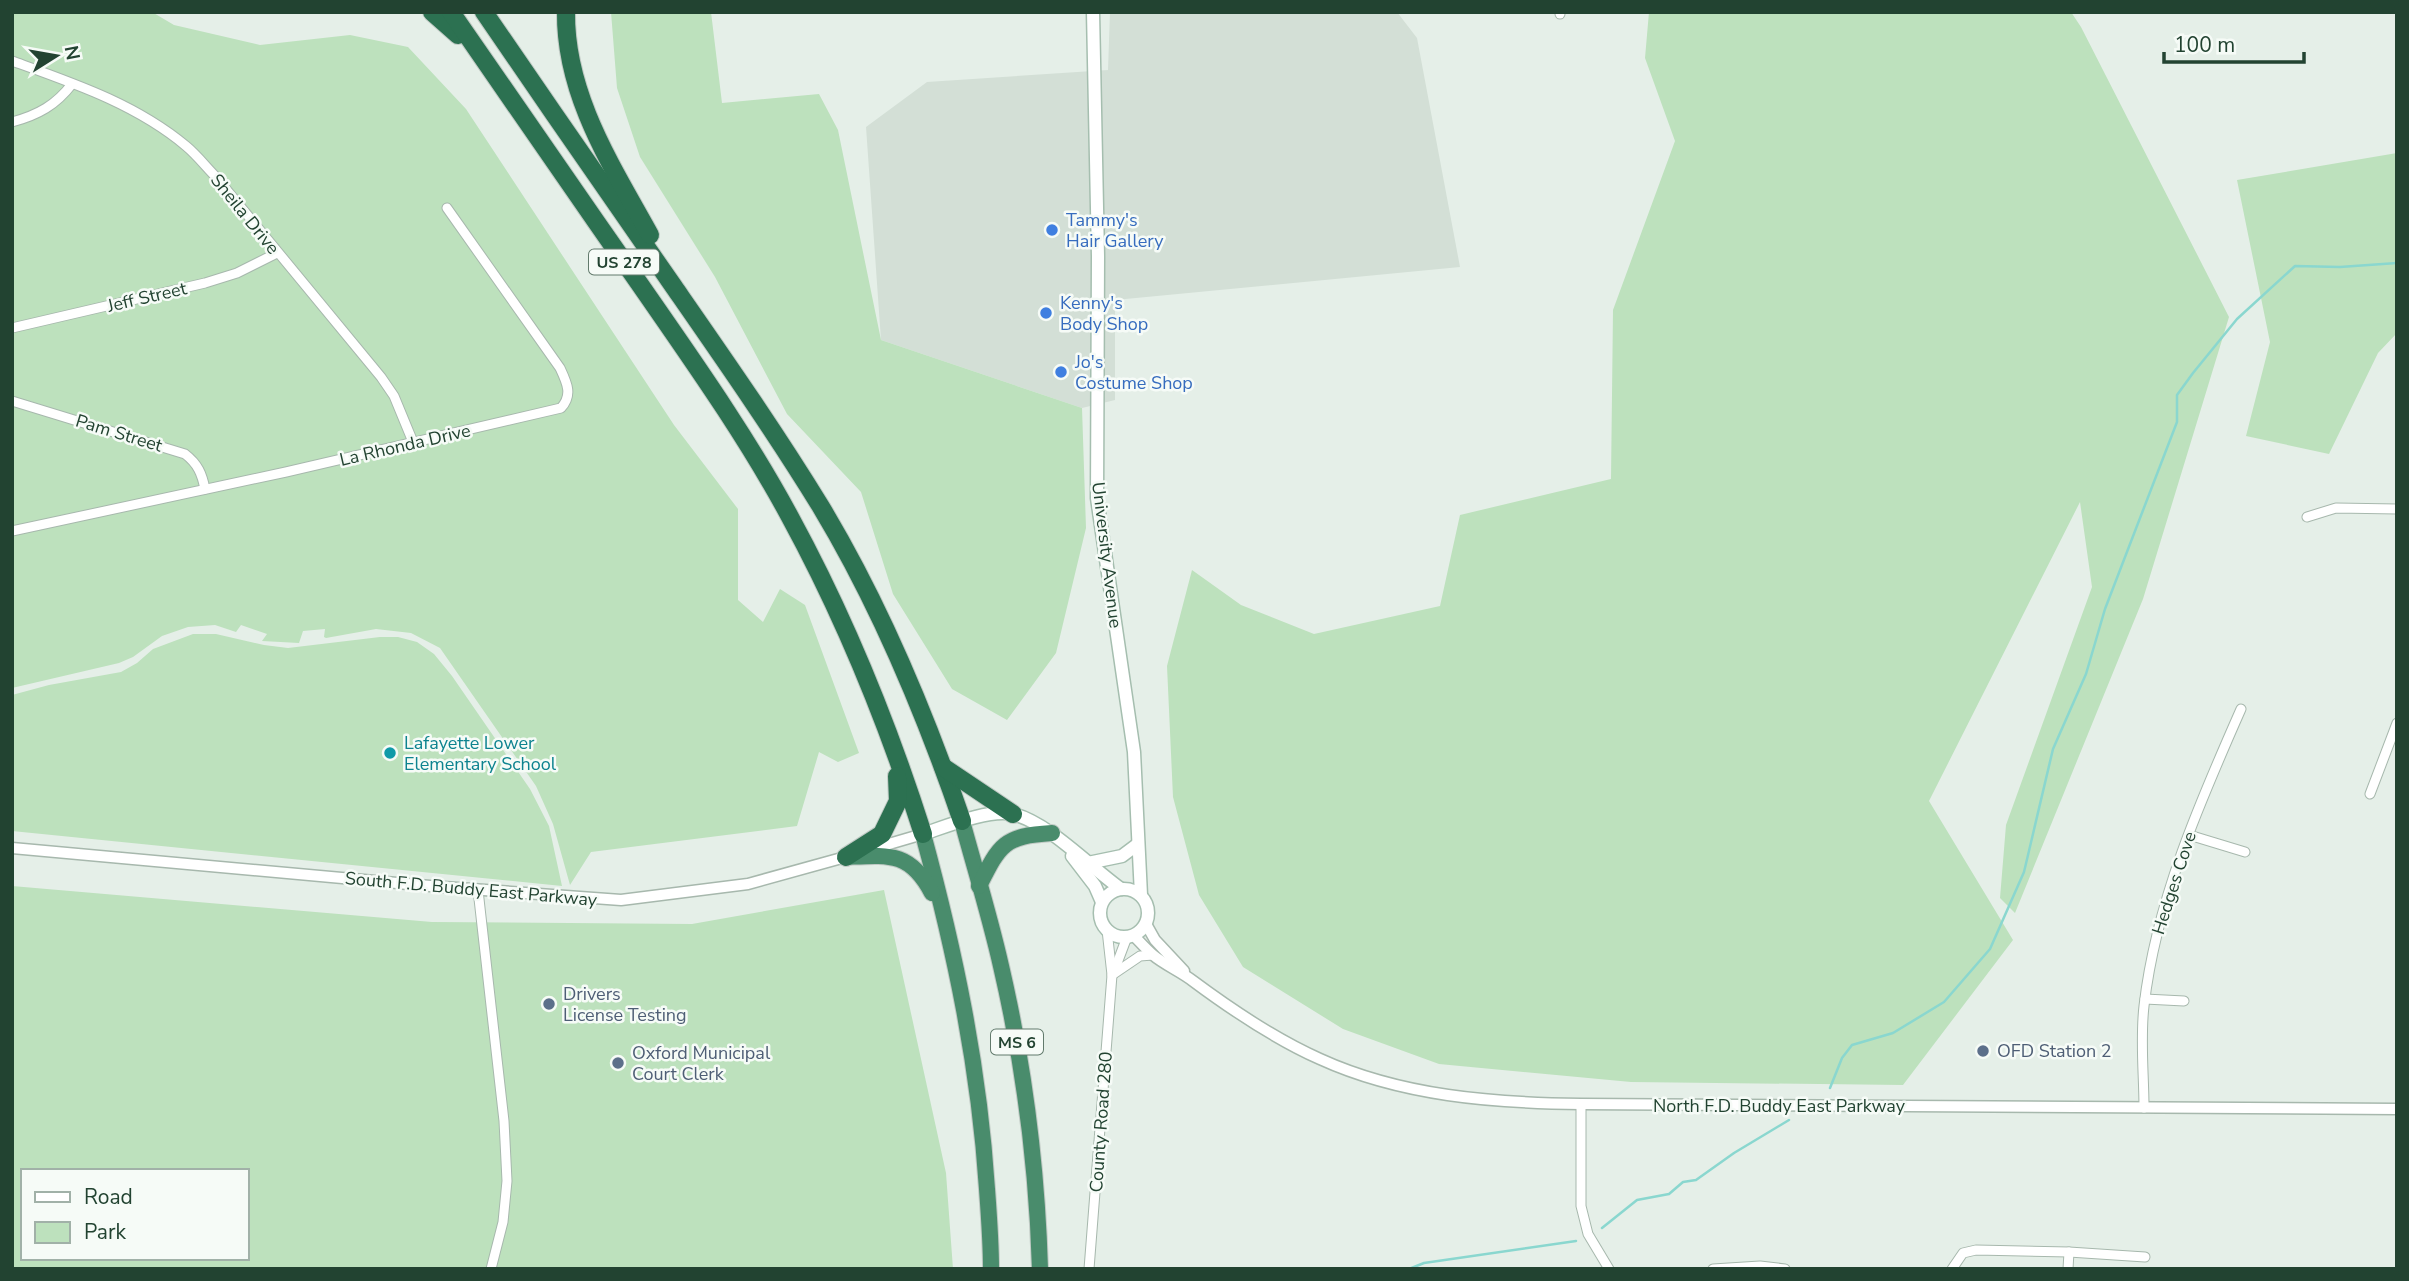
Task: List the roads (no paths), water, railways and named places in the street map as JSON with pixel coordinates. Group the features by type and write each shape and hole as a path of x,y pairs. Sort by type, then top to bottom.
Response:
{"highway":[{"path":"432,12 480,55"},
{"name":"US 278","path":"451,12 742,436 790,516 866,673 923,834"},
{"name":"US 278","path":"484,12 764,417 822,509 870,597 910,685 962,821"},
{"path":"566,12 572,68 586,115 697,321"},
{"path":"846,857 882,834 898,801 899,785 885,725"},
{"path":"943,767 1013,814"},
{"name":"MS 6","path":"962,821 1001,964 1023,1074 1033,1150 1040,1269"},
{"path":"979,886 1002,846 1027,835 1052,833"},
{"name":"MS 6","path":"923,834 970,1032 984,1146 991,1269"},
{"path":"846,857 889,855 909,862 924,877 946,922"}],"main road":[{"name":"University Avenue","path":"1093,12 1098,256 1097,498 1134,752 1141,895"},
{"path":"923,834 962,821 1013,814 1052,833 1123,889 1141,895 1148,909 1146,925 1130,937 1119,937 1107,930 1100,917 1102,902 1095,886 1068,848"},
{"name":"University Avenue","path":"1123,889 1138,844"},
{"path":"1088,863 1122,856 1138,844"},
{"path":"1102,902 1114,891 1123,889"}],"street":[{"name":"Sheila Drive","path":"12,61 103,95 159,127 187,147 216,177 381,377 399,407 413,442"},
{"path":"12,122 58,102 72,85"},
{"name":"La Rhonda Drive","path":"12,531 561,408 567,401 569,392 558,363 446,208"},
{"name":"Jeff Street","path":"12,328 205,283 247,269 277,253"},
{"name":"Pam Street","path":"12,401 185,454 194,461 202,474 205,489"},
{"path":"2308,517 2336,508 2397,508"},
{"name":"Hedges Cove","path":"2144,1108 2145,999 2162,910 2189,835 2241,709"},
{"path":"2370,794 2397,723"},
{"name":"South F.D. Buddy East Parkway","path":"12,848 478,890 621,900 748,884 923,834"},
{"path":"2189,835 2245,852"},
{"path":"478,890 504,1121 506,1181 503,1222 491,1269"},
{"path":"1146,925 1155,940 1190,978"},
{"path":"1107,930 1112,975"},
{"path":"1112,975 1130,937 1190,978"},
{"path":"1112,975 1140,956 1153,955"},
{"name":"County Road 280","path":"1089,1269 1112,975"},
{"name":"North F.D. Buddy East Parkway","path":"1190,978 1211,995 1280,1038 1320,1059 1366,1077 1423,1091 1477,1100 1581,1104 2397,1109"},
{"path":"2145,999 2184,1002"},
{"path":"1581,1104 1581,1206 1588,1234 1609,1269"},
{"path":"1952,1269 1963,1253 1976,1250 2068,1252 2145,1258"},
{"path":"2068,1252 2068,1269"},
{"path":"1713,1269 1759,1266 1785,1269"}],"waterway":[{"path":"1830,1088 1842,1058 1852,1045 1893,1033 1944,1002 1990,949 2024,872 2053,749 2086,674 2105,609 2177,422 2177,395 2237,319 2295,266 2340,267 2397,263"},
{"path":"1602,1228 1637,1200 1669,1194 1683,1182 1696,1180 1789,1120"},
{"path":"1409,1269 1424,1263 1576,1241"}],"place":[{"name":"Tammy's Hair Gallery","path":"1052,230"},
{"name":"Kenny's Body Shop","path":"1046,313"},
{"name":"Jo's Costume Shop","path":"1061,372"},
{"name":"Lafayette Lower Elementary School","path":"390,753"},
{"name":"Drivers License Testing","path":"549,1004"},
{"name":"OFD Station 2","path":"1983,1051"},
{"name":"Oxford Municipal Court Clerk","path":"618,1063"}]}
